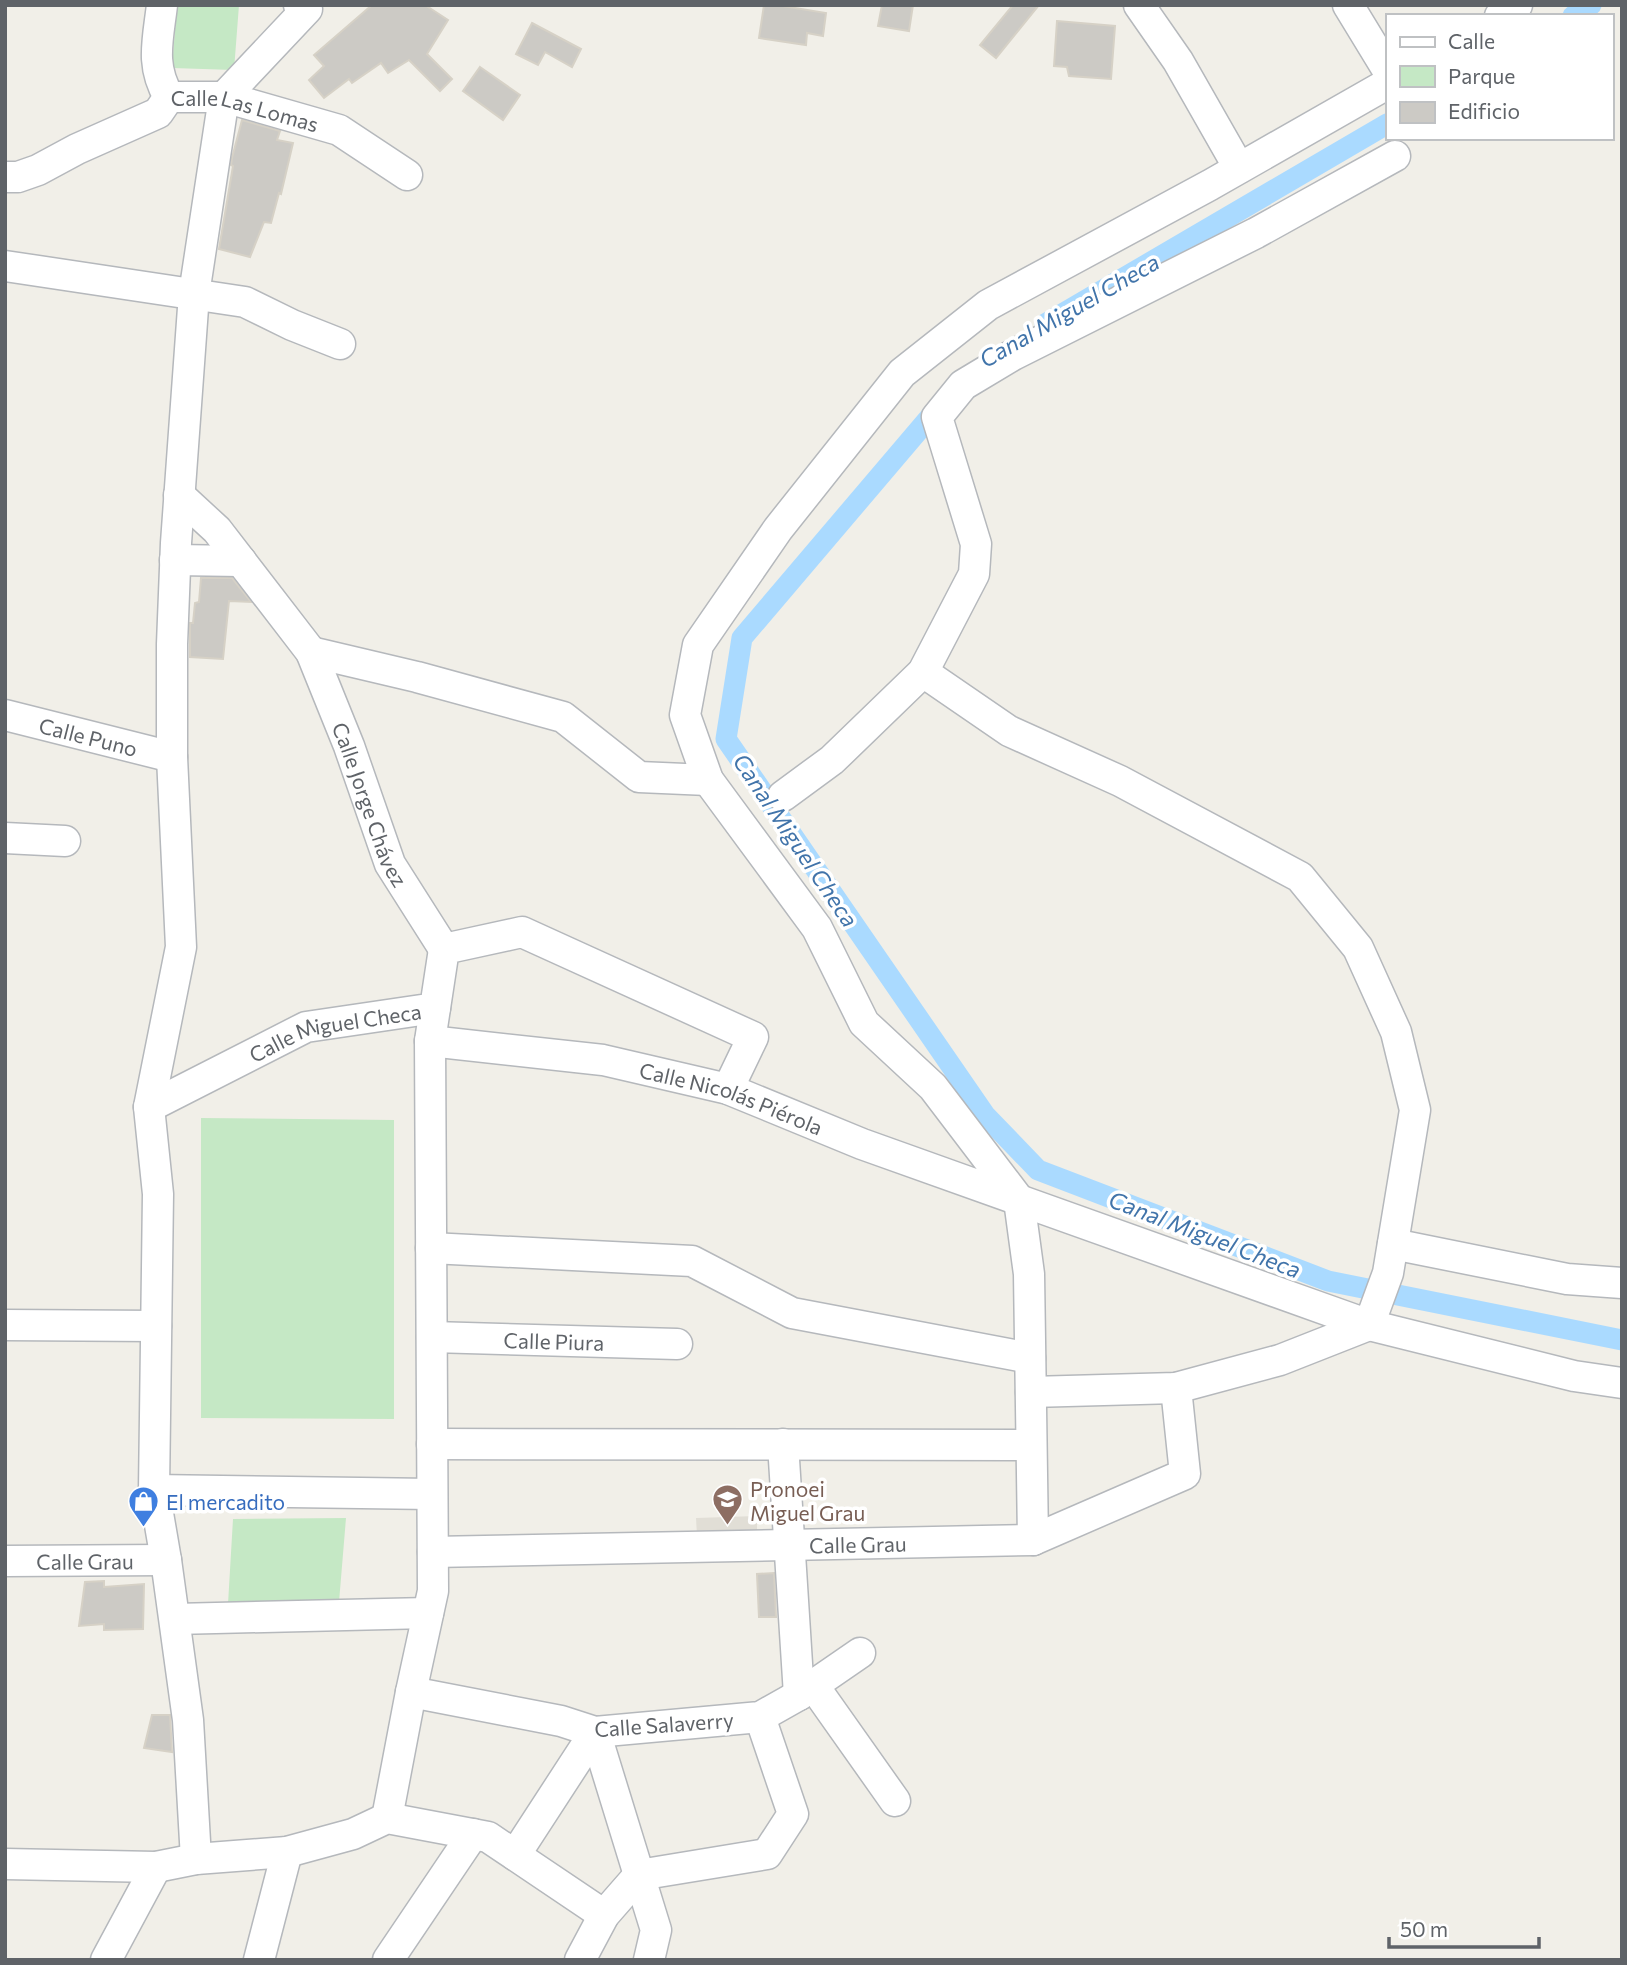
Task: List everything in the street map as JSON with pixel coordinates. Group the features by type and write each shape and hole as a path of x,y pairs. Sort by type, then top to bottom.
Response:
{"street":[{"path":"162,5 156,58 161,83 169,97"},
{"path":"1139,5 1178,61 1239,168"},
{"path":"1348,5 1386,67"},
{"path":"195,1859 188,1720 154,1490 158,1194 149,1107 181,947 172,757 172,643 179,495 194,294 224,97 306,6"},
{"path":"1033,1540 1029,1274 1019,1200 933,1087 864,1023 817,928 708,780 685,715 698,645 778,529 902,373 988,305 1386,85"},
{"name":"Calle Las Lomas","path":"5,177 18,177 38,170 77,149 158,113 169,97 224,97 339,130 407,175"},
{"path":"783,796 832,760 923,672 974,574 976,544 937,417 962,385 1013,355 1256,233 1395,156"},
{"path":"5,266 245,302 340,344"},
{"name":"Calle Jorge Chávez","path":"179,495 217,530 311,652 354,758 390,864 444,949"},
{"path":"176,552 191,528 209,524 217,530"},
{"path":"176,552 241,561"},
{"path":"311,652 563,716 639,777 708,780"},
{"path":"923,672 1009,731 1120,781 1300,877 1358,948 1396,1032 1415,1110 1388,1273 1369,1325 1280,1360 1176,1388 1031,1392"},
{"name":"Calle Puno","path":"5,715 172,757"},
{"path":"6,839 65,841"},
{"path":"444,949 522,932 753,1037 728,1089"},
{"name":"Calle Miguel Checa","path":"149,1107 306,1027 435,1008 444,949"},
{"path":"387,1818 433,1591 430,1041 435,1008"},
{"name":"Calle Nicolás Piérola","path":"430,1041 603,1060 728,1089 862,1144 1369,1325 1574,1376 1622,1383"},
{"path":"1393,1244 1567,1279 1622,1283"},
{"path":"431,1248 692,1261 792,1312 1030,1358"},
{"path":"5,1325 156,1326"},
{"name":"Calle Piura","path":"432,1337 677,1344"},
{"name":"Calle Grau","path":"433,1552 1033,1540 1185,1474 1176,1388"},
{"path":"432,1444 1031,1445"},
{"path":"783,1444 789,1545 806,1690 895,1801"},
{"path":"154,1490 432,1494"},
{"name":"Calle Grau","path":"5,1561 166,1560"},
{"path":"175,1619 428,1613"},
{"name":"Calle Salaverry","path":"411,1692 561,1721 594,1732 760,1717 860,1653"},
{"path":"580,1960 604,1915 639,1875 767,1854 793,1814 760,1717"},
{"path":"515,1855 594,1732"},
{"path":"594,1732 656,1930 649,1960"},
{"path":"5,1864 156,1867 195,1859 286,1852 353,1834 387,1818 488,1837 604,1915"},
{"path":"388,1960 474,1834"},
{"path":"259,1960 286,1852"},
{"path":"106,1960 156,1867"}],"shaded area":[{"name":"Pronoei Miguel Grau","path":"757,1516 757,1535 697,1536 696,1518"}],"green space":[{"path":"177,5 239,5 234,70 172,68"},
{"path":"201,1118 394,1120 394,1419 201,1418"},
{"path":"346,1518 339,1602 228,1604 233,1519"}],"building":[{"path":"372,5 425,5 448,20 427,54 452,79 440,91 409,60 388,73 381,63 352,83 349,79 324,98 309,80 324,66 314,55"},
{"path":"764,5 826,13 823,36 807,33 806,45 759,38"},
{"path":"882,5 913,5 909,31 878,26"},
{"path":"1013,5 1039,5 996,58 980,45"},
{"path":"1057,21 1115,26 1111,79 1069,76 1067,67 1054,66"},
{"path":"532,23 581,49 572,67 545,52 538,65 516,54"},
{"path":"480,67 520,95 503,120 463,91"},
{"path":"242,120 280,131 277,140 293,143 271,223 264,222 250,257 219,249 233,166 232,158"},
{"path":"201,578 232,578 251,602 229,601 223,659 190,657 190,623 193,623 195,603 199,602"},
{"path":"774,1573 776,1617 759,1617 757,1574"},
{"path":"104,1581 104,1587 144,1584 143,1629 104,1630 104,1624 79,1626 85,1582"},
{"path":"152,1715 170,1715 172,1752 144,1748"}],"waterway":[{"name":"Canal Miguel Checa","path":"1576,14 1591,5"},
{"name":"Canal Miguel Checa","path":"1045,324 1386,125"},
{"name":"Canal Miguel Checa","path":"941,404 742,638 726,739 985,1115 1038,1170 1328,1281 1622,1340"}],"place":[{"name":"Pronoei Miguel Grau","path":"727,1527"},
{"name":"El mercadito","path":"143,1528"}]}
